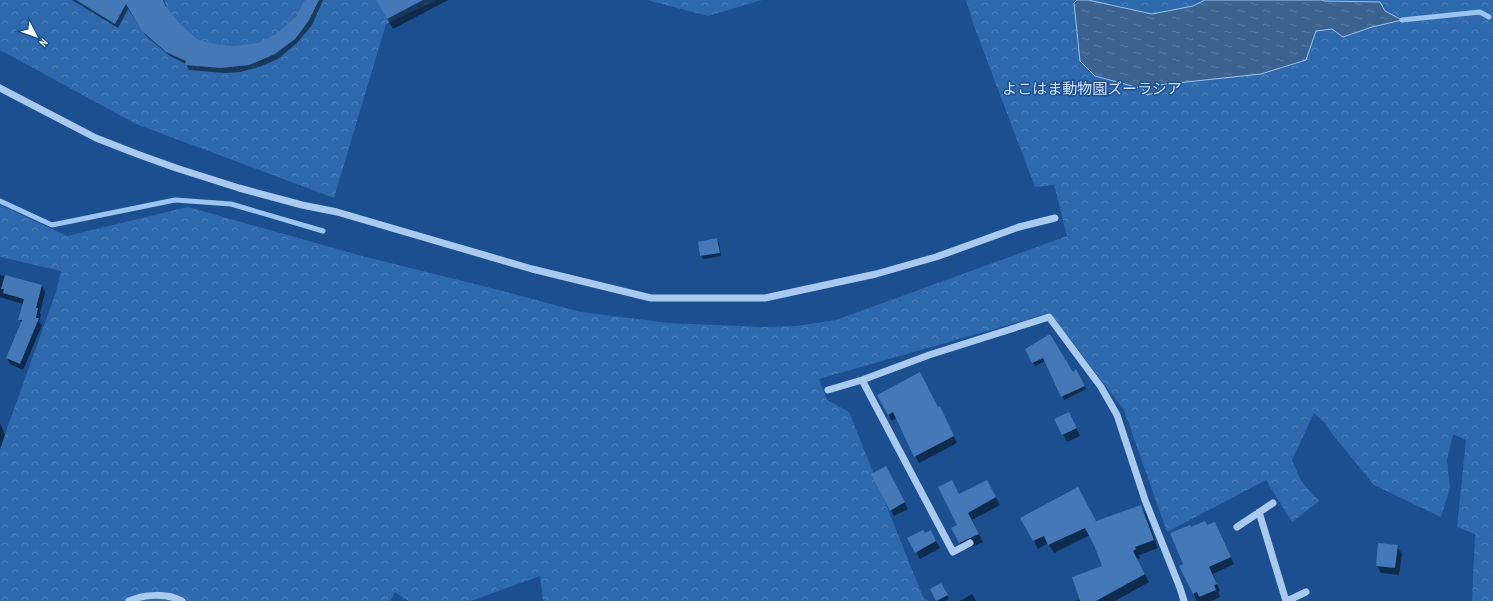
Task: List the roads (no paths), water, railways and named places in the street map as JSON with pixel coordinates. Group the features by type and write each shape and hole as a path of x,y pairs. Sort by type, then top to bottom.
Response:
{"street":[{"path":"0,88 96,138 176,168 246,190 302,205 337,212 532,269 651,298 765,298 876,274 936,257 1019,227 1055,218"},
{"path":"828,390 862,380 929,355 1049,317 1101,387 1117,415 1145,500 1184,601"},
{"path":"862,380 953,552 970,542"},
{"path":"1237,527 1273,503"},
{"path":"1259,512 1286,601 1306,592"},
{"path":"129,601 137,598 158,595 182,601"}],"water":[{"path":"1077,0 1088,0 1152,14 1193,6 1205,0 1322,0 1380,2 1385,11 1402,20 1372,27 1343,37 1332,29 1316,31 1306,60 1261,74 1158,85 1158,92 1147,95 1143,89 1095,76 1080,61 1074,3"}],"waterway":[{"path":"1402,20 1480,12 1489,17"},
{"path":"0,201 52,225 175,200 231,204 323,231"}],"park label":[{"name":"よこはま動物園ズーラシア","path":"1092,89"}]}
